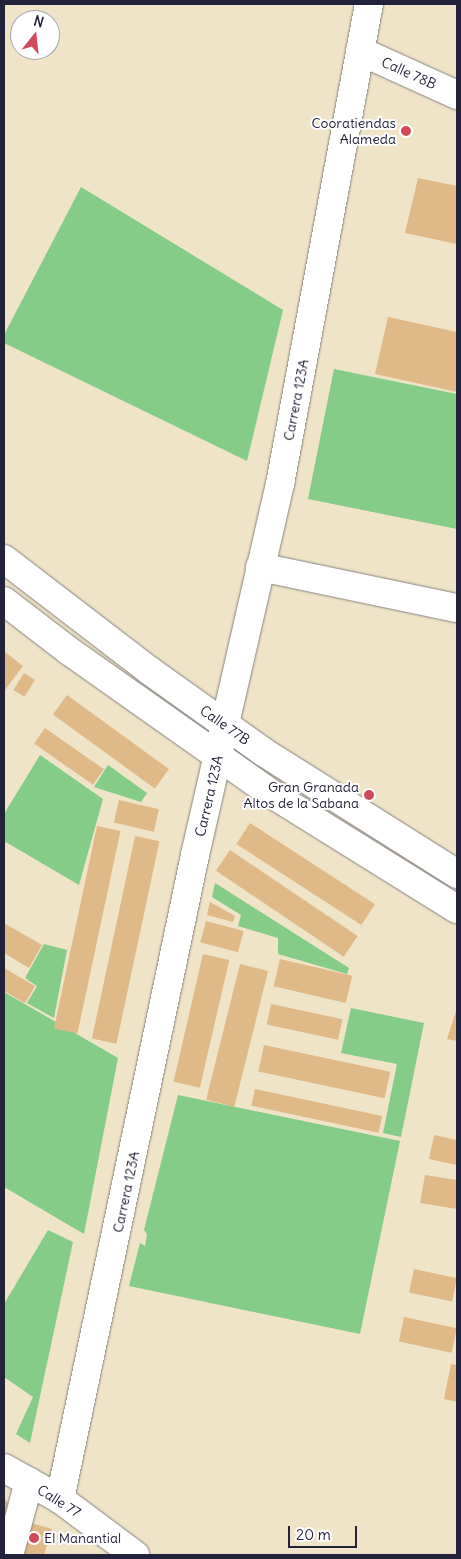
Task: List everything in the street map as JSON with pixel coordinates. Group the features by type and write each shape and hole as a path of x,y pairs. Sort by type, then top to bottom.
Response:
{"street":[{"name":"Carrera 123A","path":"60,1498 224,724 294,412 369,4"},
{"name":"Calle 78B","path":"360,51 457,95"},
{"name":"Calle 77B","path":"4,559 224,724 322,790 457,873"},
{"path":"260,567 457,608"},
{"path":"4,601 218,756 351,844 457,909"},
{"name":"Calle 77","path":"4,1468 60,1498 125,1552"},
{"path":"9,1555 29,1482"}],"green space":[{"path":"81,187 283,310 247,461 4,343 4,335"},
{"path":"334,369 457,394 457,529 308,499"},
{"path":"40,755 103,799 79,885 4,841 4,814"},
{"path":"108,765 147,793 141,802 94,787"},
{"path":"215,883 349,968 347,974 278,954 278,938 238,926 241,915 212,897"},
{"path":"44,944 67,950 54,1018 27,1003 37,986 25,978"},
{"path":"4,992 118,1058 84,1234 4,1187"},
{"path":"351,1008 424,1023 401,1137 383,1133 397,1064 341,1053"},
{"path":"178,1095 400,1141 360,1334 129,1286 140,1243 145,1246 147,1234 144,1230"},
{"path":"48,1230 73,1242 30,1443 16,1434 33,1397 4,1377 4,1304"}],"building":[{"path":"418,178 457,186 457,244 405,233"},
{"path":"388,317 457,332 457,392 375,374"},
{"path":"4,651 23,666 5,690 4,689"},
{"path":"24,673 35,680 24,697 13,690"},
{"path":"67,695 169,769 155,788 53,714"},
{"path":"45,728 104,769 93,785 34,744"},
{"path":"119,800 159,809 154,832 114,822"},
{"path":"250,823 375,904 361,925 236,844"},
{"path":"97,826 120,831 77,1033 54,1028"},
{"path":"135,836 159,841 116,1044 92,1038"},
{"path":"230,850 358,936 344,957 216,871"},
{"path":"210,902 235,916 233,922 207,915"},
{"path":"206,921 244,931 238,952 200,942"},
{"path":"4,923 42,945 29,968 4,953"},
{"path":"203,954 229,960 200,1088 174,1082"},
{"path":"280,959 352,976 346,1003 274,986"},
{"path":"240,964 268,971 234,1107 206,1100"},
{"path":"4,968 35,986 25,1003 4,991"},
{"path":"271,1004 342,1019 338,1040 267,1025"},
{"path":"457,1008 457,1041 447,1039"},
{"path":"264,1045 390,1072 385,1098 258,1071"},
{"path":"255,1089 382,1116 379,1133 251,1106"},
{"path":"434,1135 457,1140 457,1165 429,1159"},
{"path":"425,1175 457,1180 457,1209 420,1203"},
{"path":"414,1269 457,1278 452,1302 409,1292"},
{"path":"404,1317 457,1328 452,1353 399,1341"},
{"path":"451,1364 457,1365 457,1402 444,1399"},
{"path":"4,1498 10,1506 4,1523"},
{"path":"31,1523 52,1529 44,1555 21,1555"}],"place":[{"name":"Cooratiendas Alameda","path":"406,131"},
{"name":"Gran Granada Altos de la Sabana","path":"369,795"},
{"name":"El Manantial","path":"34,1538"}]}
